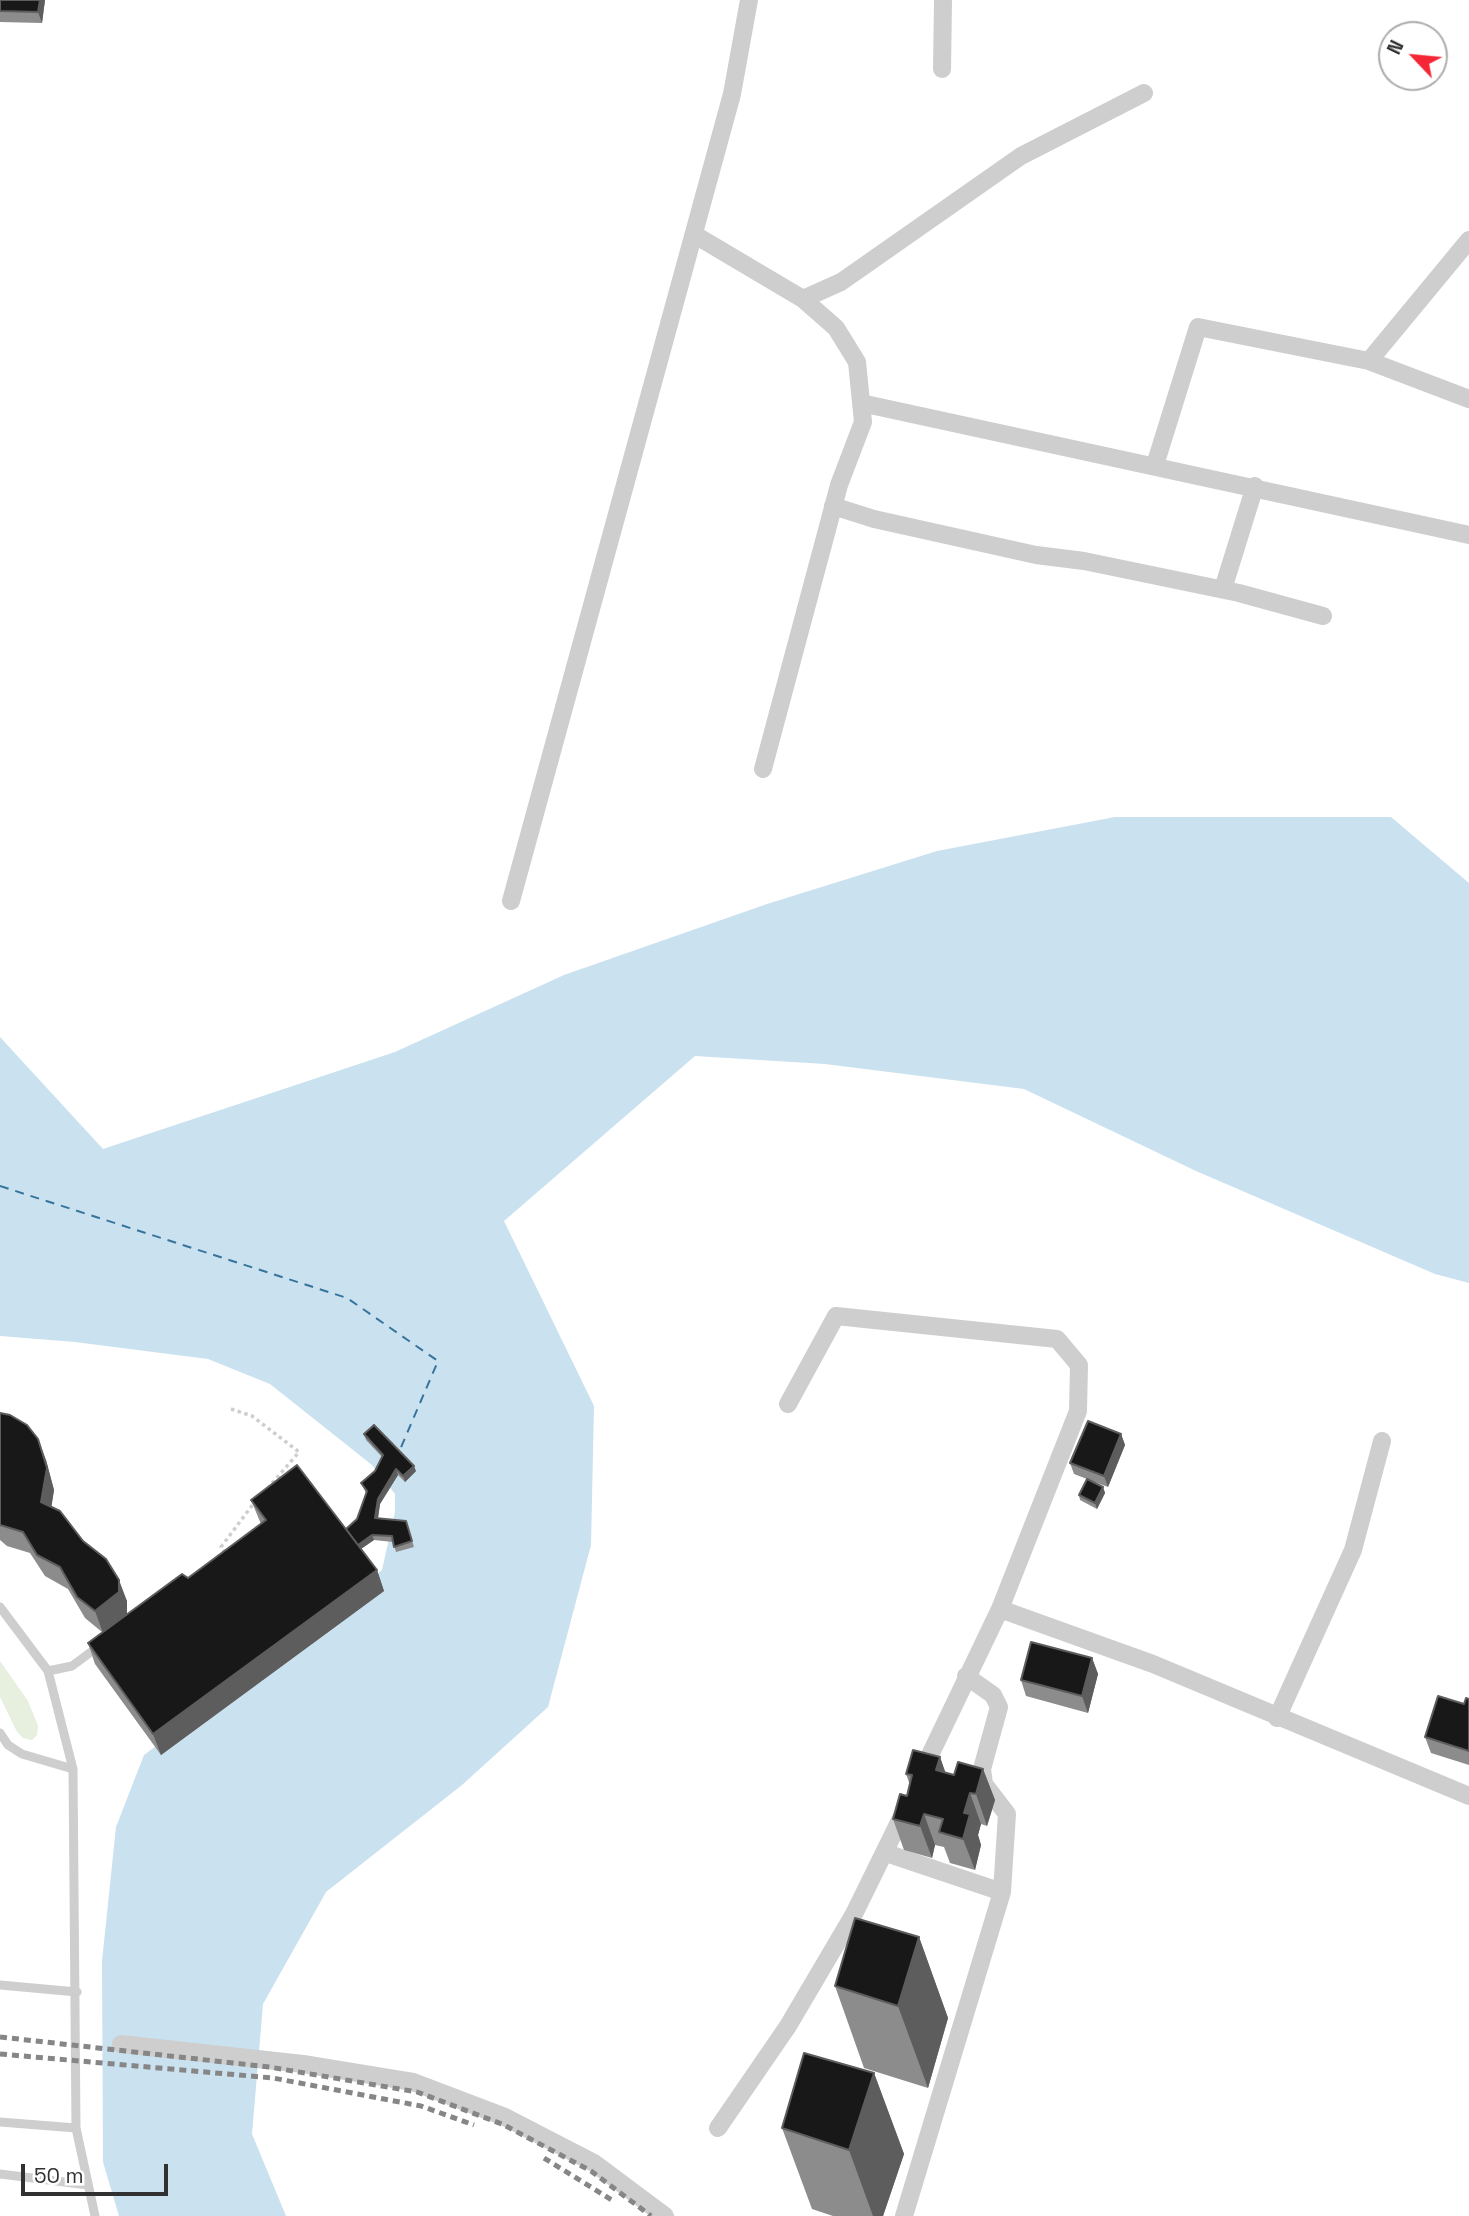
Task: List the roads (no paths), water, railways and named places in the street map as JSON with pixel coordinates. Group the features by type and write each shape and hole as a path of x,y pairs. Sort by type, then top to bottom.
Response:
{"street":[{"path":"511,901 732,94 749,0"},
{"path":"942,69 943,0"},
{"path":"803,299 841,282 1021,156 1144,93"},
{"path":"695,234 803,299 836,328 857,362 863,422 833,506 762,769"},
{"path":"1369,361 1469,240"},
{"path":"1155,465 1198,327 1369,361 1469,399"},
{"path":"861,403 1469,534"},
{"path":"1223,589 1255,486"},
{"path":"833,506 874,519 1036,555 1084,561 1223,589 1323,617"},
{"path":"718,2128 788,2026 886,1853 966,1676 1000,1609 1078,1410 1079,1365 1057,1339 836,1316 788,1404"},
{"path":"1277,1718 1353,1549 1382,1441"},
{"path":"1000,1609 1153,1664 1469,1796"},
{"path":"904,2216 1002,1892 1007,1814 984,1784 982,1769 999,1707 993,1695 966,1676"},
{"path":"886,1853 1002,1892"},
{"path":"121,2044 303,2064 412,2082 505,2118 594,2163 665,2216"}],"lane":[{"path":"0,1607 48,1671 74,1769 76,2128 95,2216"},
{"path":"48,1671 72,1666 104,1642"},
{"path":"0,1733 8,1745 22,1754 74,1769"},
{"path":"0,1985 77,1992"},
{"path":"0,2122 76,2128"},
{"path":"0,2174 88,2185"}],"water":[{"path":"1115,817 1391,817 1469,883 1469,1283 1435,1274 1196,1171 1024,1089 825,1064 695,1056 504,1221 594,1406 591,1545 548,1707 462,1785 326,1892 263,2004 252,2134 286,2216 119,2216 103,2162 102,1961 116,1827 144,1755 288,1647 382,1570 395,1512 395,1494 372,1465 270,1384 208,1359 75,1342 0,1336 0,1037 103,1149 395,1052 564,975 767,904 937,851"}],"railway":[{"path":"0,2037 269,2067 417,2092 502,2124 591,2171 651,2216"},
{"path":"0,2054 273,2078 421,2106 474,2125"},
{"path":"544,2158 615,2202"}]}
